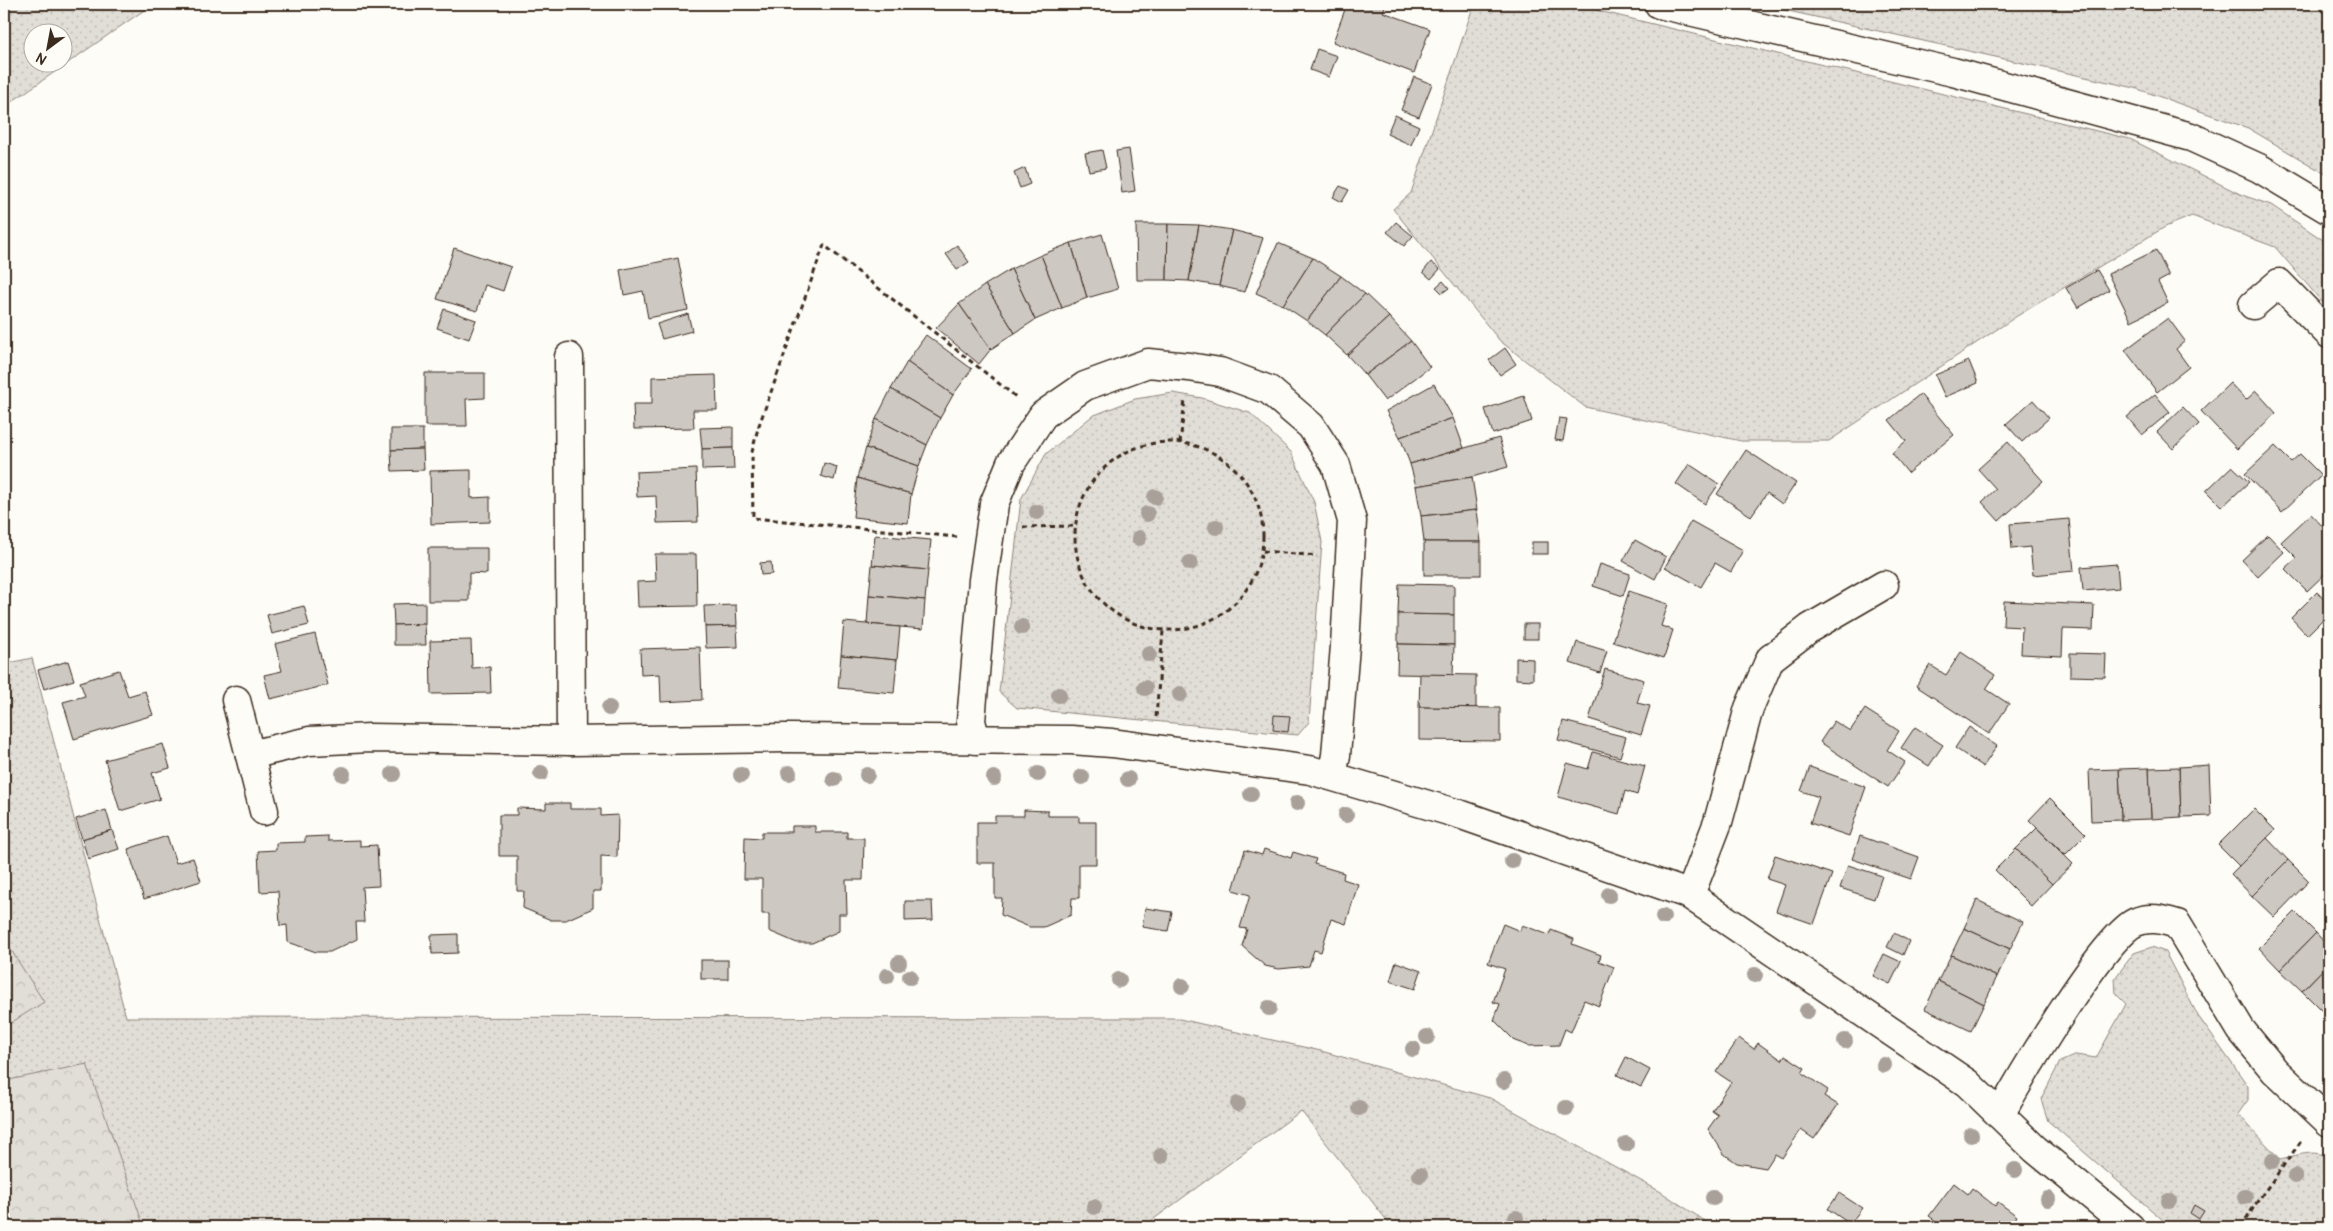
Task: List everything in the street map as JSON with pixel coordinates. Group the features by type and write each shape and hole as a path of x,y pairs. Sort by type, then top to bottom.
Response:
{"street":[{"path":"1659,4 1952,72 2191,137 2259,168 2329,210"},
{"path":"2253,305 2280,283 2329,334"},
{"path":"569,357 571,741"},
{"path":"976,740 971,720 974,672 990,534 994,504 1011,463 1042,418 1085,386 1148,363 1189,367 1220,372 1269,390 1311,426 1336,465 1352,522 1337,745 1332,776"},
{"path":"1688,894 1695,882 1718,822 1749,708 1770,659 1810,628 1884,585"},
{"path":"236,700 264,811"},
{"path":"250,755 309,741 370,738 571,741 786,738 1072,740 1153,748 1300,768 1332,776 1506,829 1688,894 1967,1083 2035,1149 2130,1227"},
{"path":"2000,1115 2075,992 2112,942 2135,922 2154,918 2177,924 2241,1030 2275,1071 2325,1119"}],"path":[{"path":"1042,418 824,245 758,428 752,452 753,518 990,534 1075,526"},
{"path":"1180,443 1189,367"},
{"path":"1180,443 1209,451 1234,468 1253,492 1262,521 1263,551 1251,584 1228,610 1198,626 1164,631 1134,624 1108,608 1088,585 1077,557 1075,526 1083,498 1099,473 1122,454 1150,444 1180,443"},
{"path":"1263,551 1350,558"},
{"path":"1153,748 1164,631"},
{"path":"2241,1227 2257,1202 2325,1119"}],"green space":[{"path":"4,4 153,4 72,60 72,22 22,22 22,72 55,72 4,107"},
{"path":"1474,4 1570,4 2130,139 2242,195 2271,205 2329,244 2329,310 2275,247 2192,216 2165,227 2017,316 1829,441 1741,441 1585,407 1500,341 1393,209 1411,193"},
{"path":"1757,4 2329,4 2329,176 2248,128 2135,88"},
{"path":"1173,393 1202,398 1250,413 1291,452 1314,502 1322,542 1309,722 1298,735 1017,708 999,692 1021,499 1046,454 1092,416 1135,399"},
{"path":"32,658 126,1017 1175,1018 1321,1051 1490,1098 1661,1192 1714,1227 1392,1227 1301,1111 1143,1227 4,1227 4,664"},
{"path":"4,939 44,1002 4,1027"},
{"path":"2152,947 2165,952 2198,1016 2248,1086 2248,1100 2238,1114 2280,1159 2312,1153 2329,1158 2329,1227 2171,1227 2048,1121 2041,1099 2060,1062 2076,1055 2096,1058 2126,1004 2116,994 2115,978 2134,953"},
{"path":"87,1064 144,1227 4,1227 4,1081"}],"building":[{"path":"1347,4 1386,4 1383,12 1430,29 1414,73 1333,42"},
{"path":"1317,49 1337,56 1329,77 1310,70"},
{"path":"1414,77 1432,84 1419,117 1401,110"},
{"path":"1395,115 1419,126 1411,145 1387,134"},
{"path":"1129,149 1135,191 1122,193 1116,151"},
{"path":"1102,150 1106,168 1089,171 1085,153"},
{"path":"1025,168 1030,184 1020,188 1014,173"},
{"path":"1340,186 1349,190 1342,202 1333,197"},
{"path":"1396,222 1413,236 1404,246 1387,232"},
{"path":"1136,224 1168,224 1167,280 1137,280"},
{"path":"1168,224 1199,225 1189,281 1167,280"},
{"path":"1199,225 1232,230 1219,286 1189,281"},
{"path":"1232,230 1263,238 1245,292 1219,286"},
{"path":"1102,234 1118,289 1087,298 1071,243"},
{"path":"1071,243 1087,298 1062,308 1041,255"},
{"path":"1278,243 1313,258 1283,305 1256,293"},
{"path":"957,245 969,262 957,270 946,254"},
{"path":"454,248 511,267 503,291 485,285 477,311 437,299"},
{"path":"2156,250 2169,276 2158,282 2168,303 2131,321 2108,274"},
{"path":"1041,255 1062,308 1035,320 1011,269"},
{"path":"678,258 688,310 648,318 643,291 624,295 620,270"},
{"path":"1313,258 1341,276 1307,321 1283,305"},
{"path":"1431,262 1440,269 1431,279 1423,272"},
{"path":"1011,269 1035,320 1015,333 985,285"},
{"path":"2097,270 2109,290 2078,308 2066,288"},
{"path":"1341,276 1365,294 1325,335 1307,321"},
{"path":"1443,281 1449,288 1442,293 1436,287"},
{"path":"985,285 1015,333 991,349 959,304"},
{"path":"1365,294 1389,317 1347,355 1325,335"},
{"path":"959,304 991,349 979,364 936,328"},
{"path":"444,309 476,320 469,339 437,328"},
{"path":"688,314 692,331 662,339 657,324"},
{"path":"1389,317 1411,341 1365,375 1347,355"},
{"path":"2168,318 2185,341 2176,349 2189,367 2157,392 2125,350"},
{"path":"926,335 972,369 953,395 907,362"},
{"path":"1411,341 1430,367 1385,401 1365,375"},
{"path":"1505,348 1516,364 1500,375 1489,360"},
{"path":"1969,361 1978,383 1945,397 1935,375"},
{"path":"907,362 953,395 940,418 891,389"},
{"path":"425,373 485,373 485,398 466,399 467,426 425,426"},
{"path":"716,375 717,410 693,410 694,428 634,429 633,404 652,404 652,377"},
{"path":"2230,383 2246,400 2256,391 2276,413 2237,449 2201,411"},
{"path":"1434,384 1453,418 1400,437 1386,411"},
{"path":"891,389 940,418 927,445 876,419"},
{"path":"1920,394 1954,435 1908,473 1892,453 1906,441 1889,420"},
{"path":"2155,394 2170,412 2142,435 2127,417"},
{"path":"1524,396 1532,421 1493,434 1485,409"},
{"path":"2033,400 2049,418 2022,442 2006,424"},
{"path":"2183,407 2199,424 2173,449 2157,432"},
{"path":"1453,418 1464,448 1410,464 1400,437"},
{"path":"1559,418 1567,419 1563,441 1555,440"},
{"path":"876,419 927,445 919,466 866,448"},
{"path":"733,427 733,448 702,449 700,428"},
{"path":"391,429 423,429 423,449 391,450"},
{"path":"1499,438 1508,467 1472,477 1416,486 1410,464"},
{"path":"2008,442 2043,481 1999,521 1982,502 1996,489 1978,469"},
{"path":"2275,446 2291,462 2300,454 2321,475 2282,512 2245,474"},
{"path":"733,448 734,469 702,470 702,449"},
{"path":"866,448 919,466 911,494 857,478"},
{"path":"423,449 424,470 392,471 391,450"},
{"path":"1746,450 1796,483 1782,504 1767,493 1751,516 1717,494"},
{"path":"824,463 837,467 834,480 821,476"},
{"path":"1689,464 1719,484 1705,504 1676,484"},
{"path":"2232,466 2249,482 2222,507 2206,491"},
{"path":"696,469 698,522 657,523 656,496 637,497 636,472"},
{"path":"471,470 471,498 490,497 490,522 431,524 430,471"},
{"path":"1472,477 1477,510 1421,516 1416,486"},
{"path":"857,478 911,494 908,523 853,517"},
{"path":"1477,510 1481,542 1424,542 1421,516"},
{"path":"2311,514 2327,531 2329,529 2329,570 2307,591 2285,569 2297,558 2281,542"},
{"path":"2069,519 2074,571 2033,575 2030,547 2012,549 2010,524"},
{"path":"1691,521 1743,550 1731,572 1715,563 1701,587 1665,567"},
{"path":"875,535 931,540 928,570 872,565"},
{"path":"2268,535 2284,552 2258,577 2242,560"},
{"path":"1635,540 1666,557 1655,579 1623,561"},
{"path":"1424,542 1481,542 1481,575 1424,575"},
{"path":"1532,542 1548,542 1548,554 1532,554"},
{"path":"428,548 487,548 487,574 469,573 469,601 428,601"},
{"path":"655,554 696,554 697,606 638,607 637,582 656,581"},
{"path":"771,562 772,574 761,575 760,563"},
{"path":"1600,564 1630,574 1623,596 1593,586"},
{"path":"2117,564 2119,588 2083,591 2081,567"},
{"path":"872,565 928,570 925,600 869,595"},
{"path":"1399,584 1454,585 1454,615 1398,614"},
{"path":"1629,591 1668,604 1661,626 1673,630 1664,658 1613,642"},
{"path":"2317,592 2329,605 2329,613 2307,635 2291,618"},
{"path":"869,595 925,600 923,629 867,624"},
{"path":"2004,601 2094,605 2093,630 2063,629 2062,656 2021,654 2022,627 2003,626"},
{"path":"425,603 425,624 394,625 393,604"},
{"path":"736,605 737,626 705,627 704,606"},
{"path":"304,606 309,625 272,634 267,615"},
{"path":"1398,614 1454,615 1454,645 1398,644"},
{"path":"844,622 900,627 897,660 841,655"},
{"path":"425,624 426,645 394,645 394,625"},
{"path":"1524,624 1538,624 1538,639 1524,639"},
{"path":"737,626 738,647 706,648 705,627"},
{"path":"315,634 328,685 270,699 264,675 282,671 275,644"},
{"path":"471,640 472,668 490,667 491,693 431,694 430,641"},
{"path":"1577,642 1607,651 1600,673 1570,663"},
{"path":"1398,644 1454,645 1453,675 1397,674"},
{"path":"700,647 702,700 661,702 660,674 641,675 640,649"},
{"path":"1961,652 1995,675 1986,689 2009,704 1989,734 1916,686 1930,665 1946,675"},
{"path":"2070,653 2106,654 2105,677 2070,676"},
{"path":"841,655 897,660 894,693 838,688"},
{"path":"1516,658 1533,659 1533,680 1516,679"},
{"path":"68,661 74,680 44,689 38,670"},
{"path":"1605,669 1644,680 1637,703 1650,706 1641,735 1589,719"},
{"path":"119,670 128,696 145,691 153,715 74,739 63,702 85,696 80,682"},
{"path":"1420,674 1476,675 1476,708 1419,707"},
{"path":"1419,707 1500,708 1500,741 1419,740"},
{"path":"1865,709 1899,731 1887,750 1905,762 1888,787 1820,742 1834,721 1850,731"},
{"path":"1274,715 1290,716 1288,732 1273,730"},
{"path":"1563,721 1626,737 1620,757 1558,740"},
{"path":"1915,727 1943,745 1929,766 1901,748"},
{"path":"1969,727 1997,746 1983,767 1955,748"},
{"path":"163,744 170,768 152,773 160,799 120,811 105,760"},
{"path":"1593,752 1645,766 1637,795 1625,791 1619,814 1558,797 1567,763 1588,769"},
{"path":"2209,765 2211,816 2181,817 2179,767"},
{"path":"1810,767 1866,787 1849,836 1810,823 1819,797 1801,791"},
{"path":"2179,767 2181,817 2151,819 2149,768"},
{"path":"2149,768 2151,819 2121,820 2119,769"},
{"path":"2119,769 2121,820 2091,821 2089,770"},
{"path":"2050,798 2086,834 2065,855 2029,820"},
{"path":"546,803 570,803 570,809 601,809 601,816 618,815 617,857 601,856 601,891 593,891 593,908 566,920 551,920 523,908 524,891 517,891 517,856 499,856 499,815 517,815 517,808 546,809"},
{"path":"2254,809 2275,830 2239,866 2218,845"},
{"path":"106,810 112,830 82,839 76,819"},
{"path":"1024,810 1048,811 1048,816 1079,816 1079,822 1096,822 1096,864 1079,864 1079,898 1072,898 1071,915 1044,927 1029,927 1001,915 1002,898 995,898 995,863 977,863 977,822 995,822 995,816 1024,816"},
{"path":"792,826 815,826 815,832 847,832 847,838 864,838 863,880 846,880 847,914 839,914 839,931 812,943 797,943 769,931 769,914 762,914 762,879 744,879 745,837 762,838 762,832 792,832"},
{"path":"2037,828 2073,864 2052,884 2016,849"},
{"path":"112,830 119,849 88,859 82,839"},
{"path":"167,836 176,863 193,858 201,881 144,899 128,849"},
{"path":"328,836 328,841 360,840 360,846 377,845 379,886 362,887 364,922 356,922 357,939 330,952 316,952 288,942 287,925 280,926 278,891 260,892 258,851 276,850 276,843 305,842 305,837"},
{"path":"1860,836 1919,857 1911,879 1852,859"},
{"path":"2267,838 2288,860 2252,896 2231,874"},
{"path":"1264,849 1291,858 1293,852 1316,859 1314,864 1344,873 1343,879 1358,884 1346,924 1331,919 1321,952 1314,950 1309,966 1279,969 1265,966 1242,946 1247,929 1240,928 1250,895 1233,890 1245,850 1262,855"},
{"path":"2016,849 2052,884 2031,906 1995,870"},
{"path":"1775,855 1832,874 1814,924 1776,911 1785,885 1767,879"},
{"path":"2288,860 2309,881 2274,917 2252,896"},
{"path":"1848,865 1882,876 1874,899 1840,888"},
{"path":"1977,900 2023,922 2010,949 1964,928"},
{"path":"905,901 932,901 933,920 905,921"},
{"path":"1145,908 1172,912 1168,931 1142,927"},
{"path":"2295,912 2316,933 2280,970 2259,948"},
{"path":"1503,924 1520,931 1522,925 1549,935 1551,930 1574,939 1572,944 1601,955 1599,961 1614,967 1599,1006 1584,1000 1571,1032 1565,1029 1559,1045 1529,1046 1515,1041 1494,1020 1500,1004 1493,1002 1505,969 1488,963"},
{"path":"1964,928 2010,949 1997,977 1951,955"},
{"path":"1894,933 1909,941 1903,955 1887,947"},
{"path":"2316,933 2329,947 2329,963 2302,991 2280,970"},
{"path":"458,934 458,953 432,954 431,935"},
{"path":"1884,954 1901,962 1890,984 1873,976"},
{"path":"1951,955 1997,977 1984,1004 1938,981"},
{"path":"701,960 728,960 728,979 701,979"},
{"path":"1396,962 1421,971 1415,989 1390,981"},
{"path":"2329,963 2329,1006 2323,1012 2302,991"},
{"path":"1938,981 1984,1004 1971,1031 1925,1009"},
{"path":"2329,1006 2329,1018 2323,1012"},
{"path":"1739,1038 1754,1049 1758,1043 1782,1060 1785,1055 1805,1068 1802,1073 1828,1090 1824,1096 1838,1105 1814,1139 1801,1130 1782,1158 1775,1154 1766,1168 1737,1163 1724,1154 1708,1129 1718,1115 1712,1111 1731,1082 1716,1072"},
{"path":"1626,1057 1650,1070 1641,1087 1617,1075"},
{"path":"1954,1183 1968,1194 1972,1188 1995,1206 1998,1202 2017,1216 2014,1221 2022,1227 1942,1227 1929,1216"},
{"path":"1839,1193 1862,1208 1850,1224 1828,1209"},
{"path":"2194,1205 2204,1211 2199,1219 2190,1213"}]}
